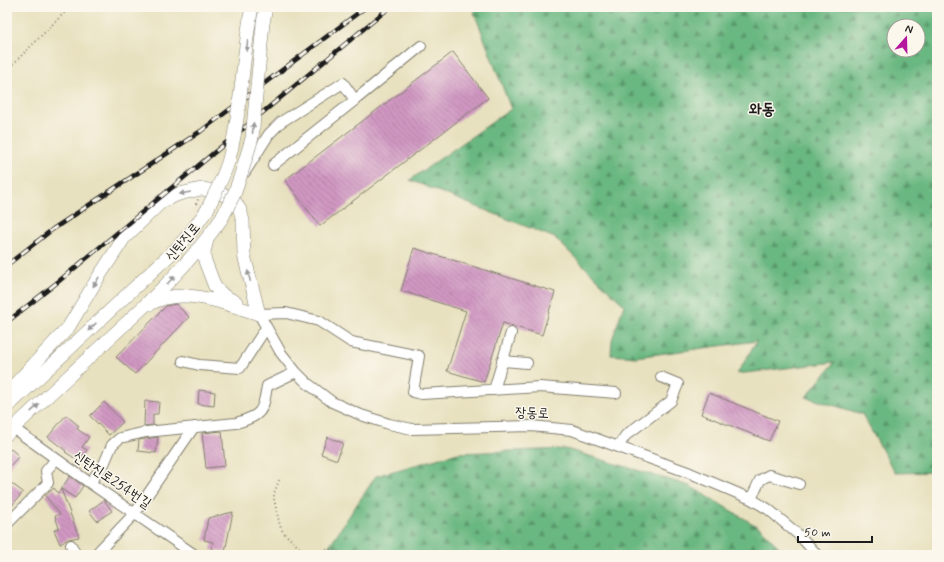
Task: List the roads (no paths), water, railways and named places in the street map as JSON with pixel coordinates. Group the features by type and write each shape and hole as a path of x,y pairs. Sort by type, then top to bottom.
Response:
{"main road":[{"name":"신탄진로","path":"7,407 177,248 191,232 201,207 221,181 228,160 238,118 252,7"},
{"name":"신탄진로","path":"10,431 175,276 207,240 222,218 235,192 252,138 263,23 266,7"},
{"path":"7,393 68,328 124,238 162,201 179,194 201,190 217,191 234,200 240,210 243,220 244,255 259,314"},
{"path":"207,240 204,252 205,261 215,287 224,296 259,314"},
{"path":"140,310 157,301 169,298 191,296 212,300 259,314"}],"street":[{"path":"273,166 421,46"},
{"path":"234,200 246,169 270,134 281,122 343,83 355,100"},
{"path":"259,314 286,313 320,320 351,342 419,356 413,392 422,394 540,387 616,393"},
{"name":"장동로","path":"259,314 281,353 307,383 332,402 361,415 389,424 412,429 531,426 572,430 724,486 751,498 768,509 800,536 817,555"},
{"path":"183,361 240,368 266,328"},
{"path":"494,390 511,333"},
{"path":"502,362 527,363"},
{"path":"90,483 104,464 112,446 120,438 146,432 236,423 249,420 260,413 264,404 267,386 296,372"},
{"path":"618,446 626,435 671,401 678,384 661,377"},
{"path":"95,555 135,513 194,427"},
{"name":"신탄진로254번길","path":"10,431 56,459 195,555"},
{"path":"7,524 48,483 46,472 56,459"},
{"path":"751,498 760,480 769,475 799,484"},
{"path":"70,545 76,555"}],"railway":[{"path":"7,265 53,229 201,131 366,7"},
{"path":"7,322 59,281 390,7"}],"district":[{"name":"와동","path":"762,109"}]}
